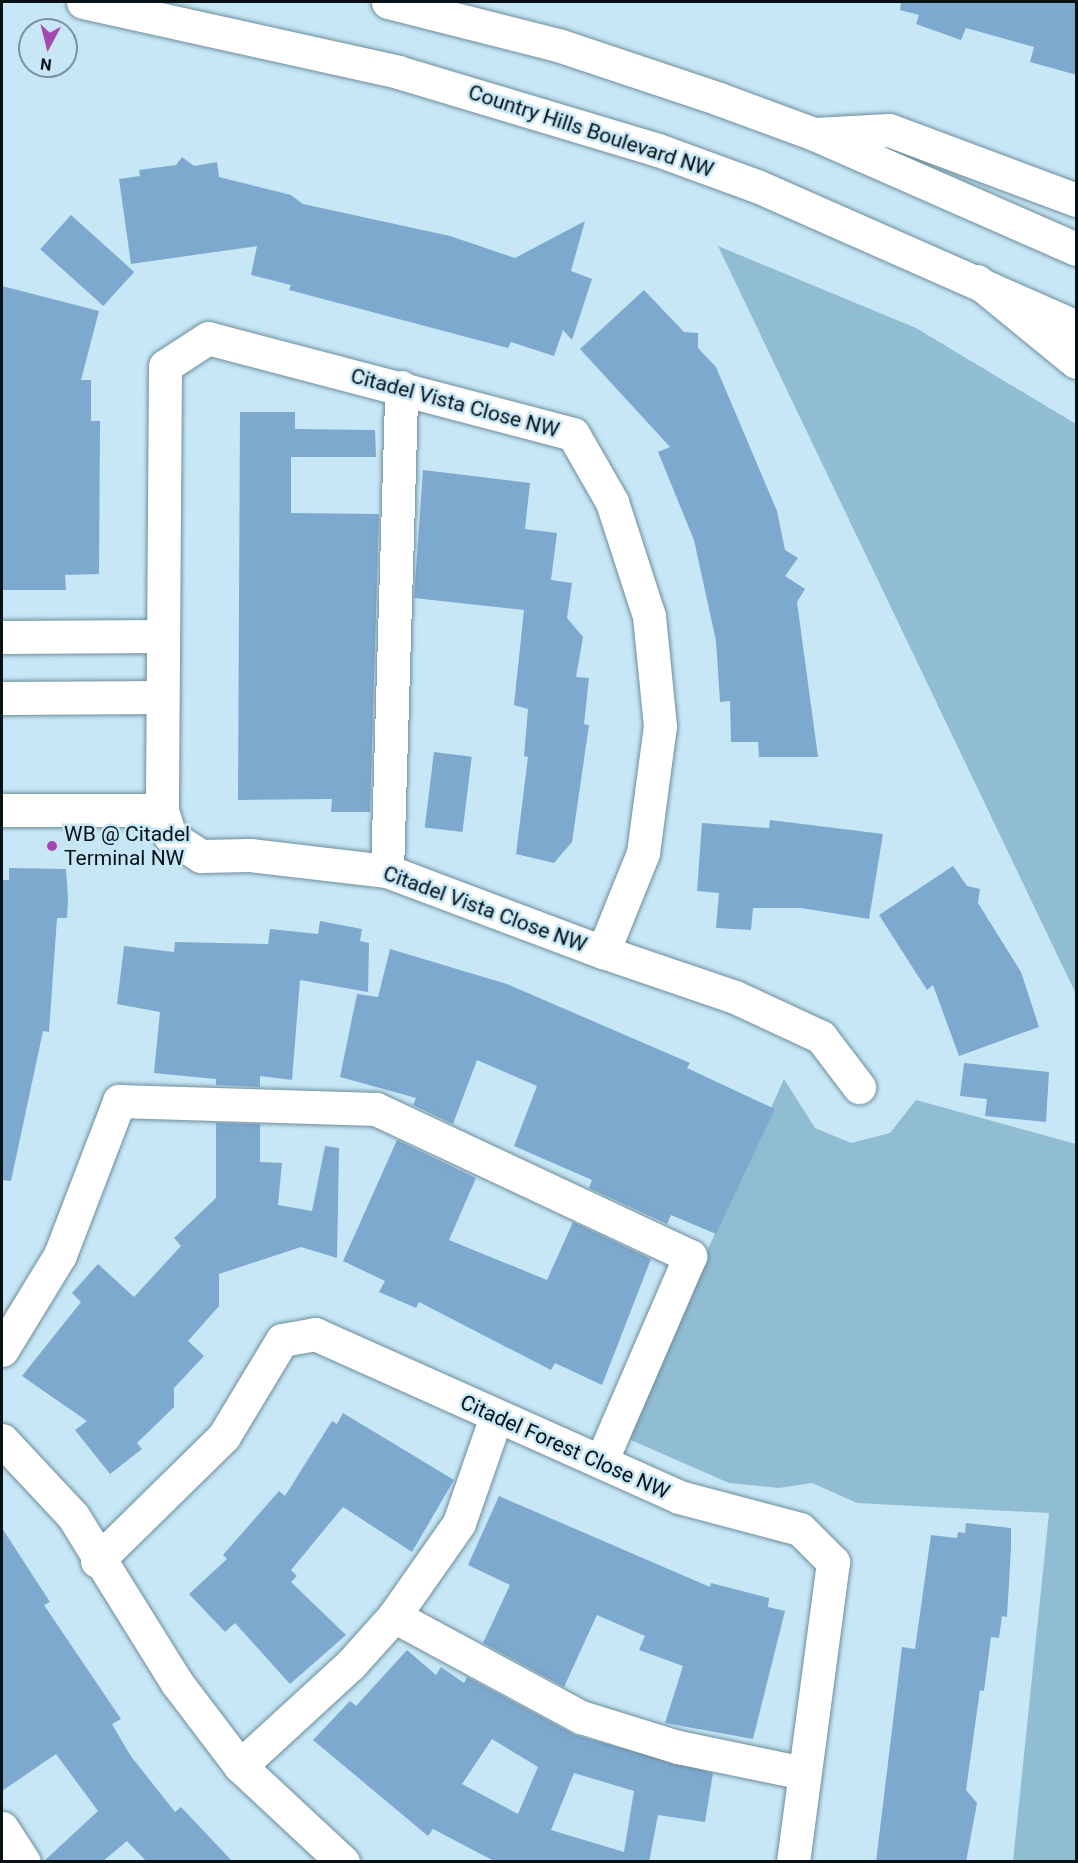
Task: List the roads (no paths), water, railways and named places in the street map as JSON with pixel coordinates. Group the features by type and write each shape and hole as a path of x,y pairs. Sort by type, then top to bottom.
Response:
{"main road":[{"name":"Country Hills Boulevard NW","path":"83,2 312,51 546,115 757,186 1077,327"},
{"path":"388,2 558,45 814,134 1077,249"},
{"path":"814,134 889,129 1077,200"},
{"path":"977,281 1077,362"},
{"name":"Citadel Vista Close NW","path":"208,338 573,434 612,502 649,616 660,726 643,853 603,952 387,871 250,855 201,856 170,836 162,810 163,636 165,366 208,338"},
{"path":"387,871 401,387"},
{"path":"2,637 163,636"},
{"path":"2,698 162,698"},
{"path":"2,810 162,810"},
{"path":"603,952 735,997 821,1037 859,1087"},
{"path":"2,1350 60,1255 119,1101 376,1109 690,1256 601,1462"},
{"name":"Citadel Forest Close NW","path":"97,1561 224,1436 282,1340 315,1334 679,1497 800,1528 833,1562 793,1862"},
{"path":"240,1766 351,1664 394,1616 459,1523 496,1416"},
{"path":"2,1440 73,1516 97,1561 177,1683 240,1766 344,1862"},
{"path":"394,1616 580,1717 678,1747 804,1773"},
{"path":"2,1828 24,1862"}],"place":[{"name":"WB @ Citadel Terminal NW","path":"52,846"}]}
